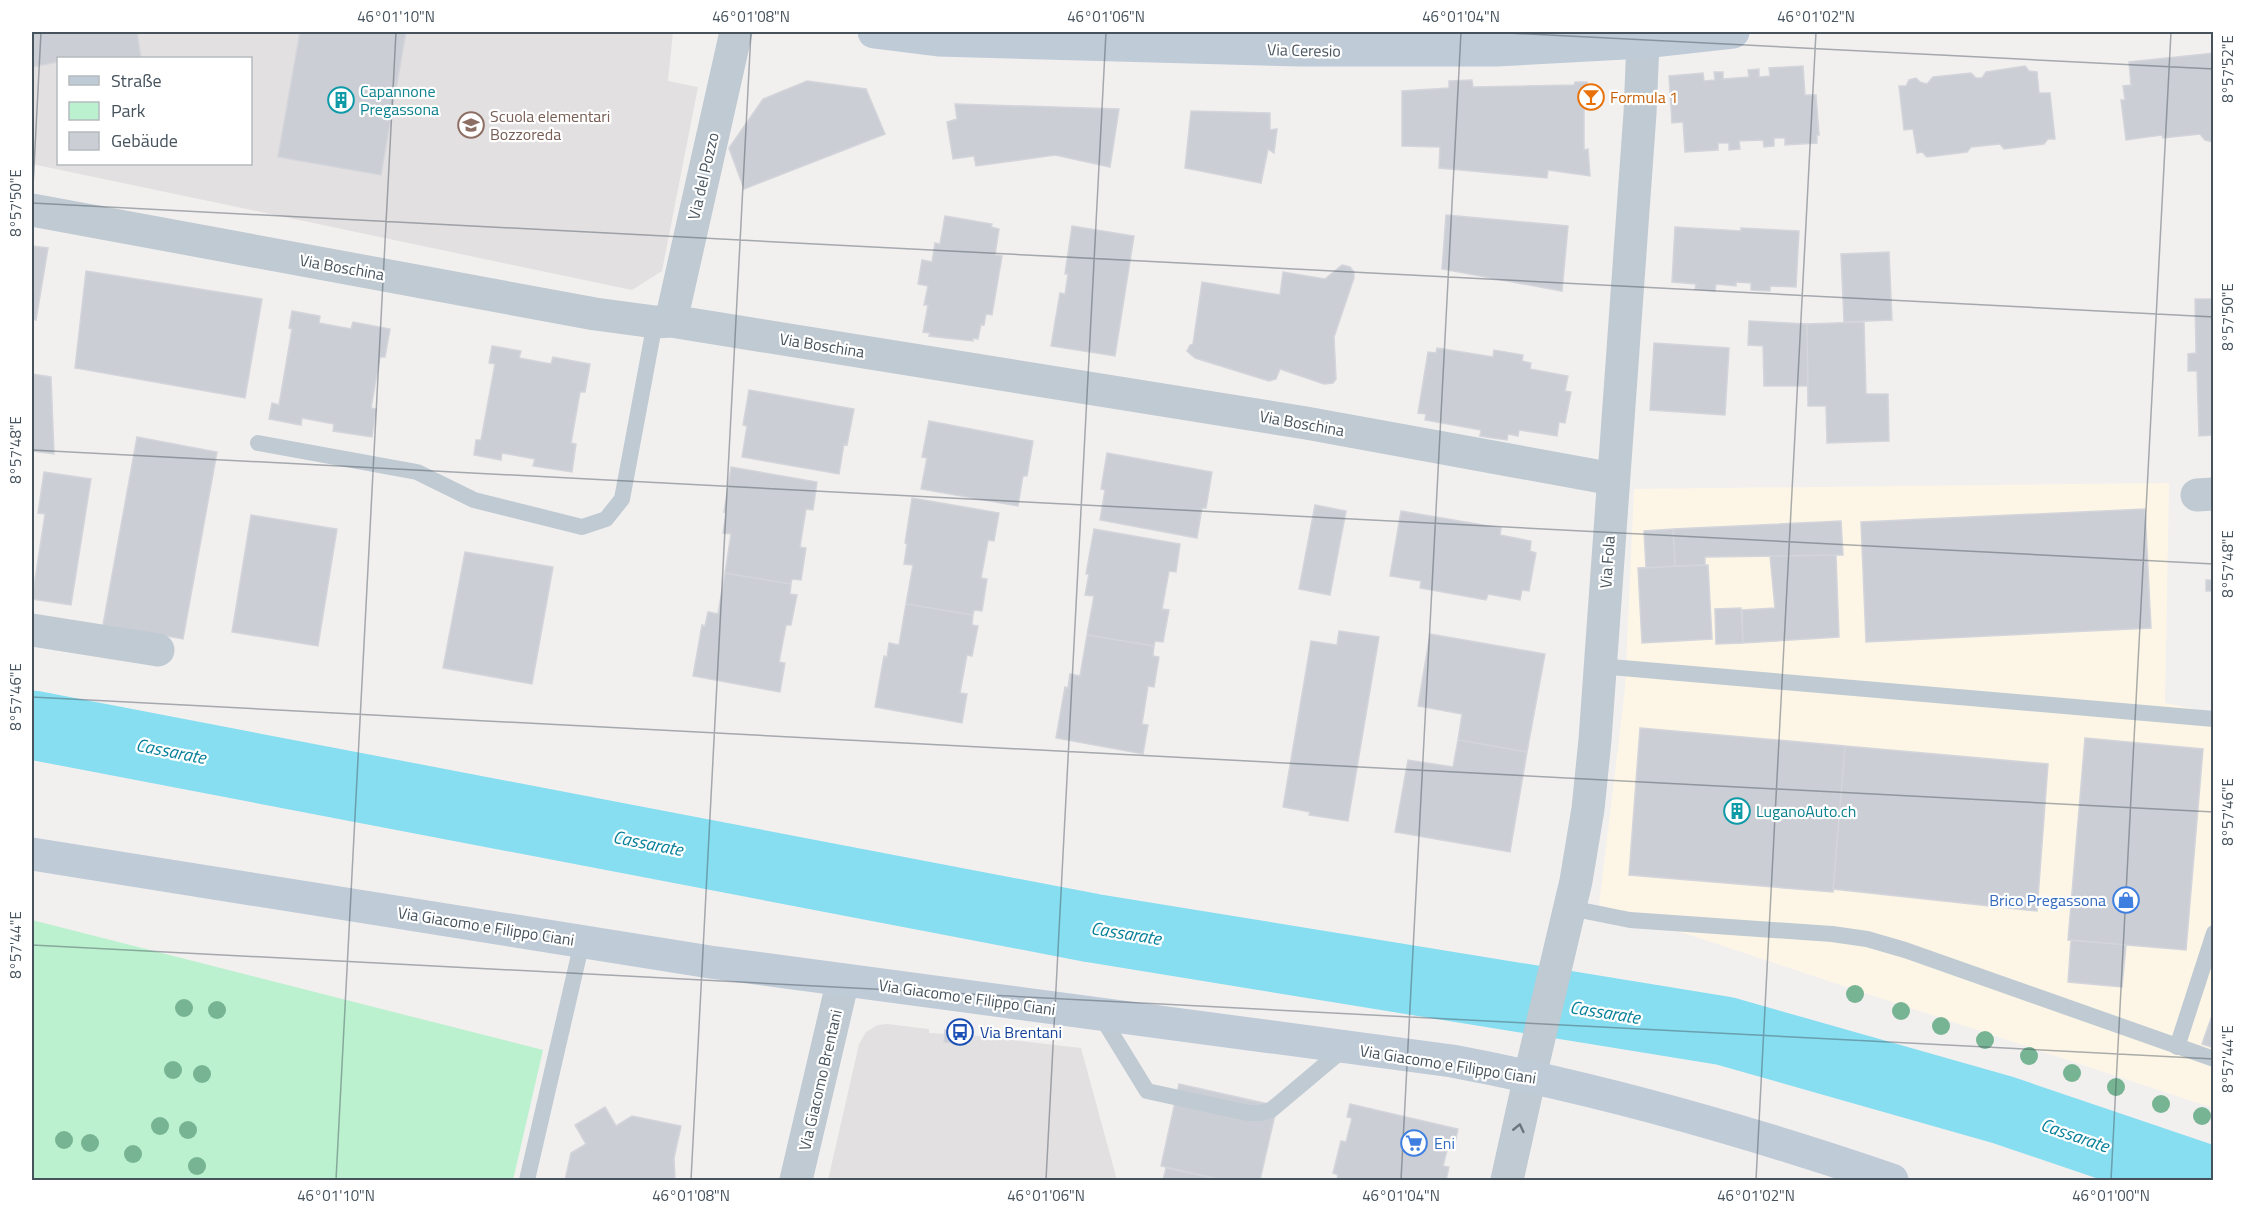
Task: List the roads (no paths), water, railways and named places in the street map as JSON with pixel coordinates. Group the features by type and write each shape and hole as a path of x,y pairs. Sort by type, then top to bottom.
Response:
{"main road":[{"name":"Via Ceresio","path":"874,32 938,40 1301,50 1496,50 1642,37 1733,32"},
{"name":"Via Giacomo e Filippo Ciani","path":"32,854 582,942 1101,1016 1452,1061 1534,1061 1644,1104 1892,1180"}],"street":[{"name":"Via del Pozzo","path":"663,321 736,32"},
{"name":"Via Fola","path":"1507,1180 1570,908 1588,809 1595,740 1640,113 1642,37"},
{"name":"Via Boschina","path":"32,210 595,314 663,321 1306,423 1613,479"},
{"path":"32,630 158,650"},
{"name":"Via Giacomo Brentani","path":"796,1180 843,980"}],"lane":[{"path":"258,443 417,472 474,500 582,527 606,519 622,499 663,321"},
{"path":"1599,666 2214,719"},
{"path":"1570,908 1630,920 1832,934 1867,939 1905,950 2214,1059"},
{"path":"2177,1047 2214,933"},
{"path":"527,1180 582,942"},
{"path":"1101,1016 1147,1091 1248,1113 1271,1110 1346,1047"}],"waterway":[{"name":"Cassarate","path":"32,725 1092,928 1725,1031 2003,1110 2209,1180"}],"place":[{"name":"Formula 1","path":"1591,97"},
{"name":"Capannone Pregassona","path":"341,100"},
{"name":"Scuola elementari Bozzoreda","path":"471,125"},
{"name":"LuganoAuto.ch","path":"1737,811"},
{"name":"Brico Pregassona","path":"2126,900"},
{"name":"Via Brentani","path":"960,1032"},
{"name":"Eni","path":"1414,1143"}]}
